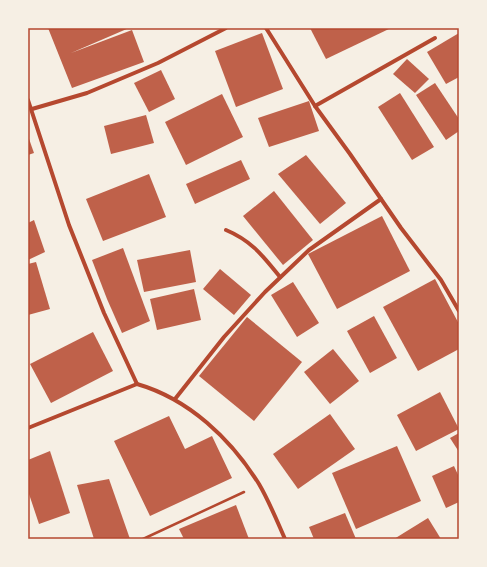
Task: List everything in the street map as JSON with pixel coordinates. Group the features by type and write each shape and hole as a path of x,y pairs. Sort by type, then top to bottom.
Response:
{"street":[{"path":"32,109 87,93 158,63 226,28"},
{"path":"266,28 315,106 401,228 441,280 459,311"},
{"path":"315,106 434,38"},
{"path":"28,100 69,225 104,312 137,384"},
{"path":"175,399 224,337 280,277 309,250 381,199"},
{"path":"226,230 252,244 280,277"},
{"path":"28,428 137,384 154,389 175,399 190,409 235,450 259,485 286,539"}],"path":[{"path":"143,539 259,485"}],"building":[{"path":"48,28 129,28 71,53 132,30 144,62 72,88"},
{"path":"310,28 391,28 326,59"},
{"path":"262,33 283,89 236,107 215,51"},
{"path":"459,33 459,77 446,84 427,52"},
{"path":"407,59 429,79 415,93 393,74"},
{"path":"161,70 175,99 149,112 134,83"},
{"path":"435,83 459,119 459,131 446,140 416,95"},
{"path":"400,93 434,147 412,160 378,107"},
{"path":"222,94 243,137 186,165 165,122"},
{"path":"309,101 319,131 269,147 258,118"},
{"path":"146,115 154,143 111,154 104,126"},
{"path":"28,136 34,153 28,155"},
{"path":"306,155 346,203 320,224 278,174"},
{"path":"241,160 250,179 195,204 186,184"},
{"path":"149,174 166,217 103,241 86,199"},
{"path":"274,191 313,240 283,265 243,216"},
{"path":"382,216 410,271 337,309 308,254"},
{"path":"34,220 45,252 28,260 28,223"},
{"path":"123,248 150,321 122,333 92,260"},
{"path":"190,250 196,282 144,292 137,260"},
{"path":"36,262 50,309 28,315 28,264"},
{"path":"220,269 251,295 234,315 203,289"},
{"path":"435,279 459,324 459,349 418,371 383,307"},
{"path":"293,282 319,323 297,337 271,295"},
{"path":"194,289 201,320 157,330 150,299"},
{"path":"374,316 397,358 370,373 347,331"},
{"path":"247,317 302,362 254,421 199,376"},
{"path":"93,332 113,371 51,403 30,364"},
{"path":"333,349 359,381 330,404 304,372"},
{"path":"440,392 459,429 416,451 397,415"},
{"path":"330,414 355,449 298,489 273,454"},
{"path":"169,416 185,449 212,436 232,478 150,516 114,441"},
{"path":"459,433 459,452 450,438"},
{"path":"397,446 421,501 356,529 332,473"},
{"path":"50,451 70,513 39,524 28,491 28,460"},
{"path":"454,466 459,477 459,502 446,508 432,476"},
{"path":"109,479 130,539 94,539 77,485"},
{"path":"236,505 249,539 184,539 179,529"},
{"path":"345,513 356,539 314,539 309,527"},
{"path":"428,518 441,539 394,539"}]}
